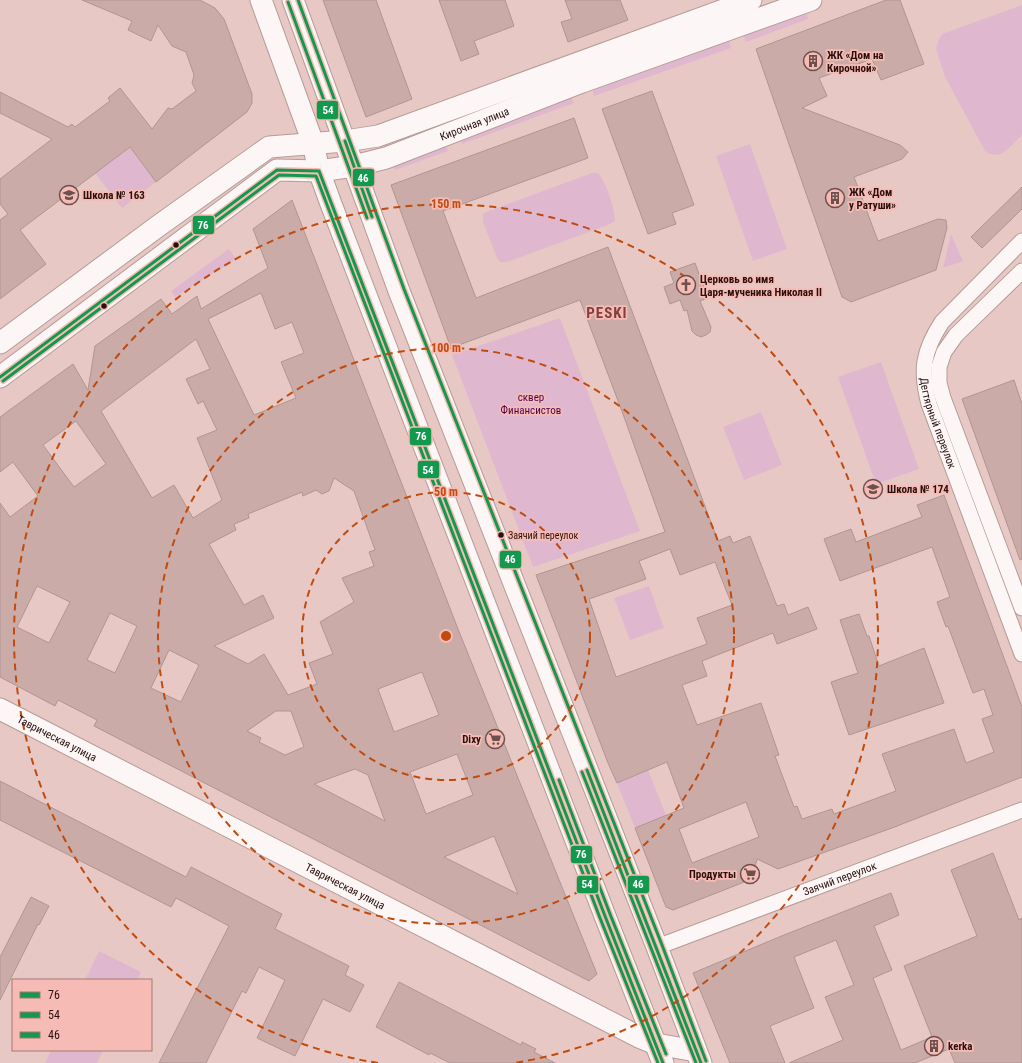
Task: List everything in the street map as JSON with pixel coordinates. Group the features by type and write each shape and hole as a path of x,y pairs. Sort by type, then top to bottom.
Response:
{"main road":[{"path":"260,0 313,143 319,171 605,916 663,1063"},
{"path":"293,0 399,291 657,947 698,1057"},
{"name":"Кирочная улица","path":"0,342 160,224 269,147 345,141 378,136 751,0"},
{"name":"Кирочная улица","path":"0,377 277,170 319,171 354,166 386,158 582,82 811,0"},
{"name":"Таврическая улица","path":"0,709 620,1027 656,1044 698,1057"}],"street":[{"name":"Дегтярный переулок","path":"1022,241 942,322 931,338 926,351 924,367 924,387 929,404 1022,654"},
{"name":"Дегтярный переулок","path":"1022,271 956,335 944,352 940,367 939,383 943,398 1022,608"},
{"name":"Заячий переулок","path":"657,947 1022,810"}],"green space":[{"path":"1022,5 1022,135 1009,148 1001,154 996,155 985,151 945,77 936,49 942,34"},
{"path":"806,12 808,19 746,42 743,35"},
{"path":"729,40 731,48 594,96 592,89"},
{"path":"571,96 574,103 462,144 460,137"},
{"path":"445,143 448,151 395,170 392,162"},
{"path":"750,144 787,249 753,261 716,156"},
{"path":"129,147 156,182 122,208 95,173"},
{"path":"592,173 598,173 607,189 612,203 615,221 608,225 507,262 500,262 483,222 483,214"},
{"path":"951,234 963,261 943,268"},
{"path":"229,249 236,259 175,297 171,291"},
{"name":"сквер Финансистов","path":"560,318 640,531 533,567 452,355"},
{"path":"881,362 919,469 876,484 838,377"},
{"path":"761,412 782,465 744,480 723,427"},
{"path":"649,586 664,628 630,640 614,598"},
{"path":"648,770 666,815 635,828 617,783"},
{"path":"99,951 141,972 138,979 85,979"},
{"path":"51,1051 103,1051 97,1063 45,1063"}],"building":[{"path":"82,0 200,0 215,8 224,19 252,94 252,103 247,112 156,182 130,147 20,230 46,264 0,299 0,220 8,214 0,204 0,179 52,139 0,113 0,92 68,127 72,124 75,127 110,101 108,98 120,88 152,129 168,108 172,109 196,91 192,83 194,75 186,52 172,46 158,25 151,41 128,30 132,21"},
{"path":"323,0 376,0 412,99 366,117"},
{"path":"439,0 505,0 514,26 474,41 479,54 461,61"},
{"path":"565,0 620,0 628,20 568,42 561,22 572,19"},
{"path":"886,0 900,0 924,64 881,80 872,59 819,78 827,96 802,108 900,145 908,152 902,159 854,177 878,241 938,219 946,220 947,228 936,270 851,302 842,297 756,49"},
{"path":"652,91 694,205 672,213 676,224 648,234 602,109"},
{"path":"574,118 588,158 443,211 476,298 608,247 718,541 730,536 733,543 750,536 777,606 784,604 788,615 808,607 817,629 777,644 773,633 702,661 707,676 682,685 697,725 761,703 779,755 775,756 794,807 797,806 802,819 832,809 834,814 896,791 882,754 954,729 966,763 994,752 982,719 993,715 984,689 973,693 948,626 946,627 937,602 950,597 932,547 840,581 824,539 851,529 856,542 922,517 917,505 944,495 1022,707 1022,777 892,828 778,869 757,859 752,879 673,910 666,907 635,828 684,808 667,762 617,783 536,575 665,532 580,300 451,348 391,185","holes":["670,549 680,575 715,562 732,605 697,618 707,644 616,677 589,599 646,579 639,561","746,802 759,837 692,863 679,829"]},
{"path":"1022,187 1022,209 982,248 971,237"},
{"path":"292,200 458,629 597,974 589,981 94,726 97,720 58,700 55,706 0,677 0,503 10,517 38,496 13,462 0,472 0,417 73,364 88,390 95,346 161,299 172,314 197,296 201,309 268,268 253,229","holes":["261,293 275,329 292,322 304,353 281,362 296,398 254,415 208,319","196,339 210,369 186,379 198,404 203,401 217,430 197,438 222,500 193,518 174,485 152,498 101,411","76,421 106,464 74,487 43,445","334,478 354,491 375,550 369,552 374,566 342,578 354,602 320,622 333,654 309,663 317,684 288,695 264,654 248,664 214,646 274,618 263,595 244,605 209,544 236,530 234,524 249,518 248,514 302,492 303,496 316,490 322,494 329,491","37,586 70,602 49,643 17,627","110,613 137,626 115,673 87,660","169,650 199,665 181,702 151,688","422,672 439,715 394,732 378,689","276,711 291,711 304,747 285,755 259,742 261,738 247,731","457,754 473,795 426,814 410,772","355,769 368,775 385,821 314,784","494,836 518,894 444,857"]},
{"name":"Церковь во имя Царя-мученика Николая II","path":"695,263 708,298 700,301 711,327 710,332 701,337 692,331 687,310 684,311 680,300 670,304 664,287 674,283 670,272"},
{"path":"1014,380 1022,404 1022,559 1020,560 962,399"},
{"path":"859,614 867,636 869,636 879,666 924,648 944,703 849,735 831,682 858,673 840,620"},
{"path":"0,781 186,877 191,867 282,914 275,929 349,966 345,975 364,985 350,1012 323,999 295,1056 257,1038 285,980 259,967 246,993 242,991 206,1063 159,1063 229,926 176,898 171,907 0,820"},
{"path":"993,853 1019,920 1022,918 1022,1063 955,1063 949,1049 915,1063 789,1063 843,1040 825,997 854,985 836,940 794,957 814,1008 770,1026 785,1063 730,1063 693,973 891,893 899,915 874,926 892,970 873,978 901,1050 932,1037 904,966 977,936 951,870"},
{"path":"31,897 49,906 39,925 38,924 0,1000 0,957"},
{"path":"399,982 521,1045 522,1042 536,1049 534,1052 555,1063 450,1063 430,1053 429,1055 376,1027"}],"transit line":[{"name":"46","path":"298,0 404,289 662,945 706,1061"},
{"name":"54","path":"288,2 367,218"},
{"name":"76","path":"345,141 372,217"},
{"name":"76","path":"0,377 277,170 319,171 605,916 663,1063"},
{"name":"54","path":"3,381 279,175 316,176 600,918 658,1063"},
{"name":"76","path":"587,770 701,1063"},
{"name":"54","path":"582,772 696,1063"},
{"name":"46","path":"559,780 610,914 666,1054"}],"place":[{"name":"ЖК «Дом на Кирочной»","path":"813,61"},
{"name":"Школа № 163","path":"69,195"},
{"name":"ЖК «Дом у Ратуши»","path":"835,198"},
{"name":"Церковь во имя Царя-мученика Николая II","path":"686,285"},
{"name":"Школа № 174","path":"873,489"},
{"name":"Заячий переулок","path":"501,535"},
{"name":"Dixy","path":"495,739"},
{"name":"Продукты","path":"750,874"},
{"name":"kerka","path":"934,1046"}],"district":[{"name":"PESKI","path":"607,313"}]}
